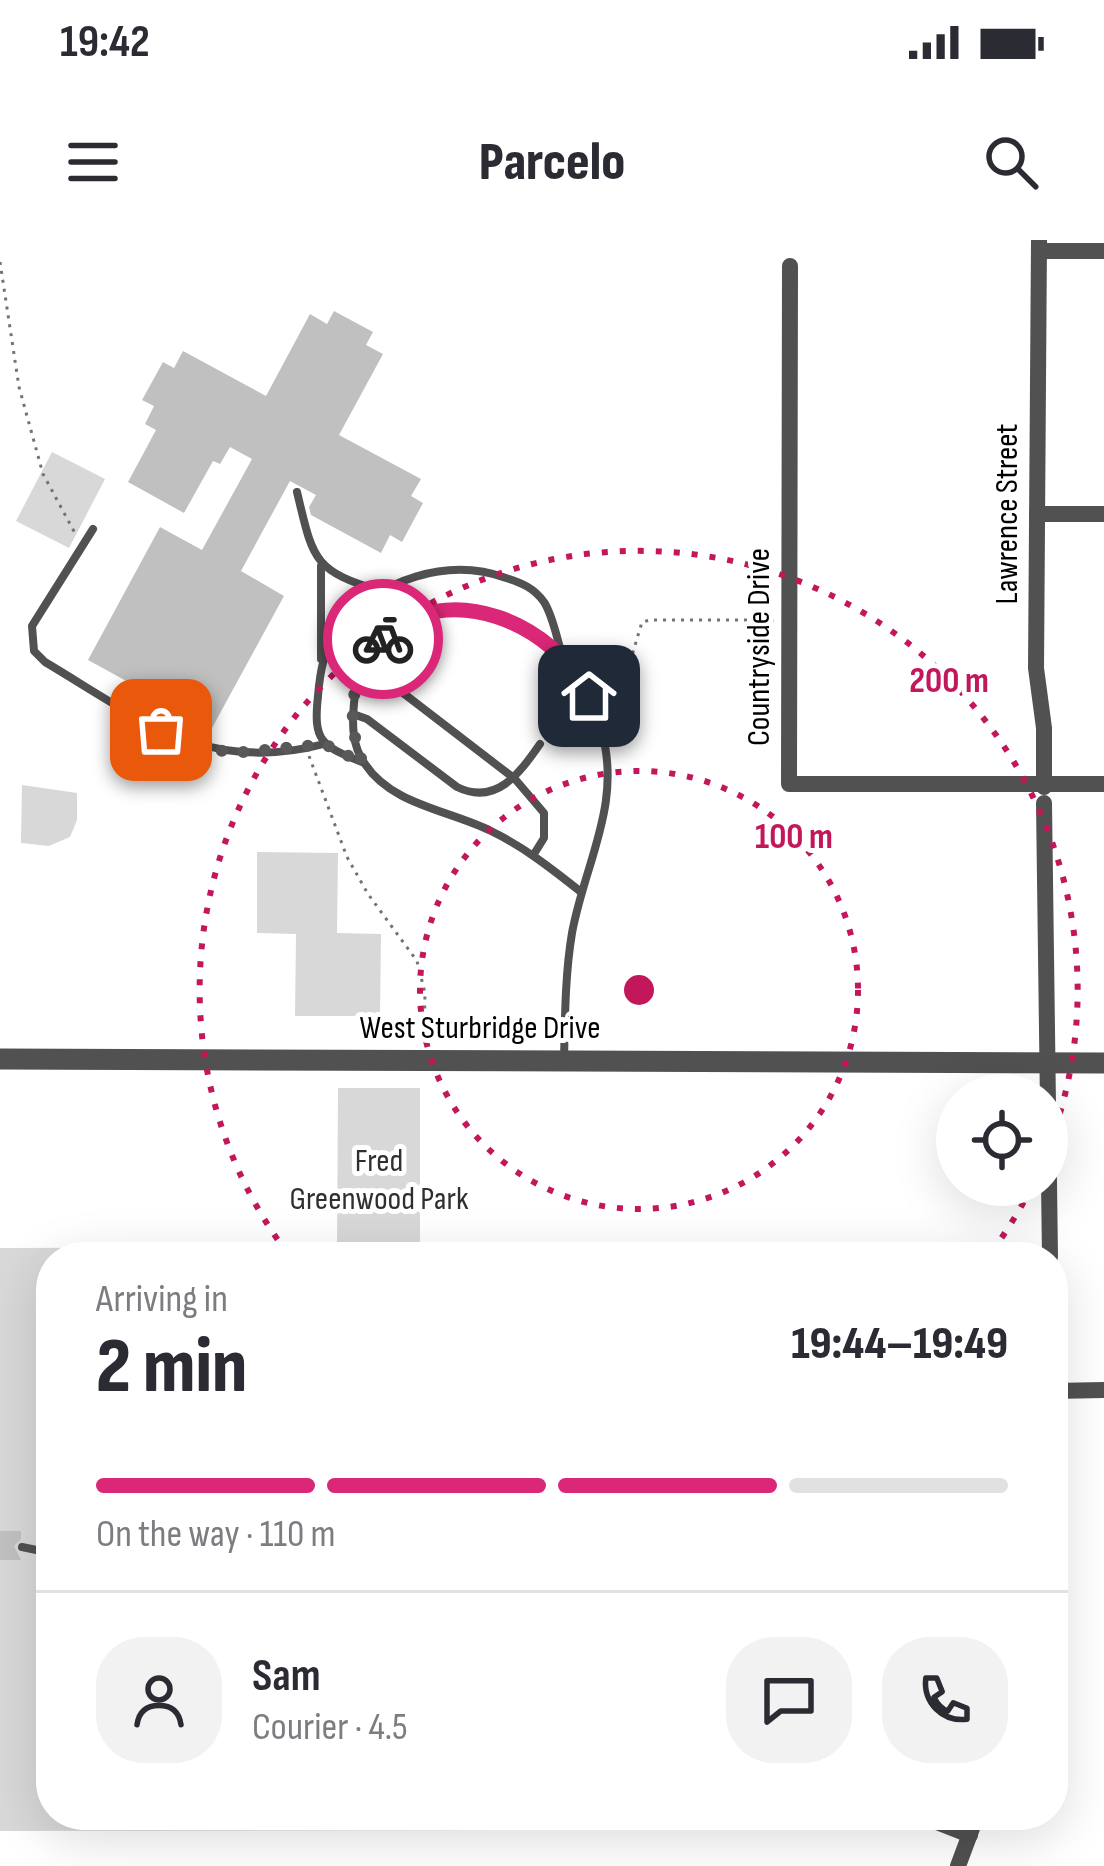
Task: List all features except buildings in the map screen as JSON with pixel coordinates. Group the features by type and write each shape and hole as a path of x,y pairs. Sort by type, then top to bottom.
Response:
{"street":[{"path":"1039,246 1104,251"},
{"name":"Lawrence Street","path":"1039,246 1036,668 1044,728 1050,1242"},
{"name":"Countryside Drive","path":"790,266 789,784 1044,791 1104,784"},
{"path":"1037,514 1104,514"},
{"name":"West Sturbridge Drive","path":"0,1059 1104,1063"},
{"path":"1068,1391 1104,1390"},
{"path":"959,1830 970,1834"},
{"path":"958,1866 971,1830"}],"lane":[{"path":"297,492 308,541 321,565 341,580 382,592"},
{"path":"93,529 32,626 34,651 45,662 161,730 209,750 245,752 324,744 363,763"},
{"path":"321,565 322,661 315,719 324,744"},
{"path":"322,661 340,628 382,592 407,578 450,568 491,572 528,585 546,604 562,656"},
{"path":"563,1062 567,976 581,892 605,821 610,777 597,714 562,656 526,629 465,609 420,615 391,632 370,652 356,682 354,743 363,763 385,789 452,813 534,854 581,892"},
{"path":"364,663 515,779 544,813 544,838 534,854"},
{"path":"353,714 367,719 472,795 490,793 515,779 540,744"},
{"path":"22,1547 36,1550"}],"path":[{"path":"0,262 19,388 43,474 82,547"},
{"path":"562,656 602,671 618,669 630,662 642,622 789,620"},
{"path":"305,748 347,857 417,961 425,993 423,1061"}],"green space":[{"path":"52,452 105,479 69,548 16,521"},
{"path":"22,785 77,793 77,820 70,837 49,846 21,843"},
{"path":"257,852 338,853 337,933 381,934 380,1016 295,1016 296,934 257,933"},
{"name":"Fred Greenwood Park","path":"338,1088 420,1088 420,1242 337,1242"},
{"name":"Fred Greenwood Park","path":"0,1248 36,1248 36,1830 558,1830 0,1831"}],"way so far":[{"path":"161,730 209,750 245,752 324,744 363,763 354,743 356,682 370,652 383,639"}],"route":[{"path":"383,639 420,615 436,611 465,609 494,615 526,629 563,659 589,696"}]}
